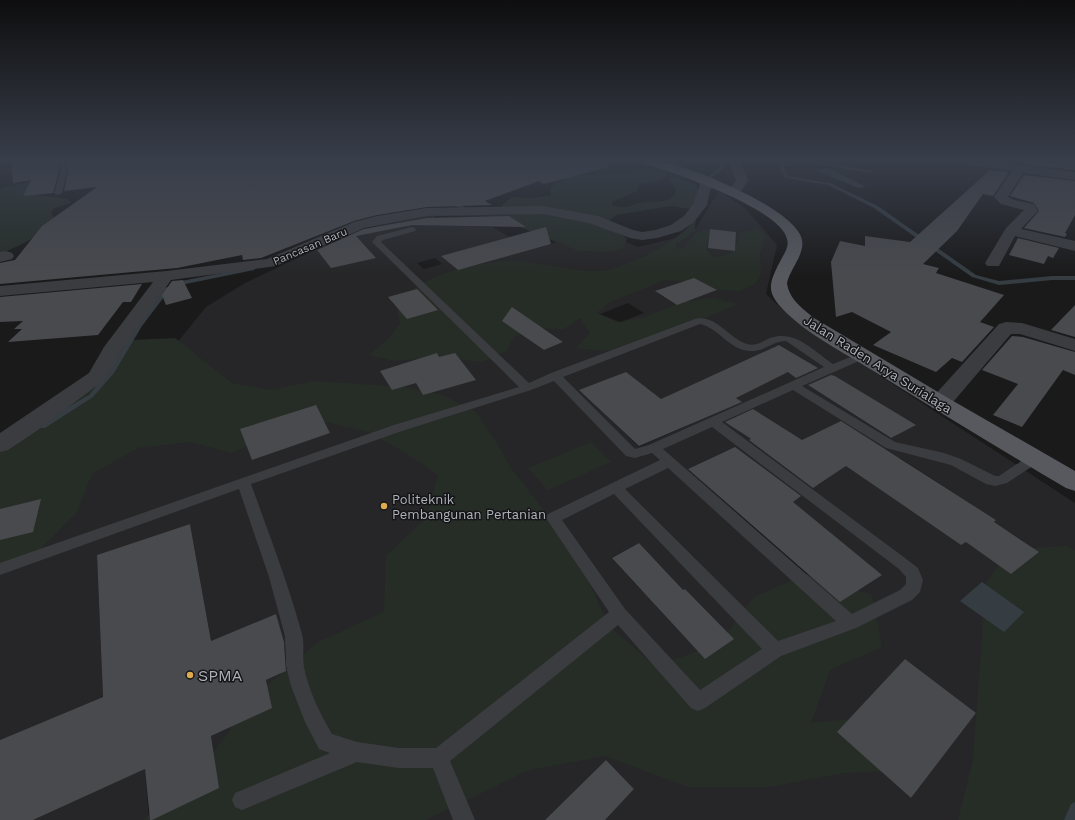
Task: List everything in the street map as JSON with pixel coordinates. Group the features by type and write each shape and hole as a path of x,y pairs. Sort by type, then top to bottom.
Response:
{"main road":[{"name":"Jalan Raden Arya Surialaga","path":"746,199 774,216 787,227 795,237 795,246 786,268 780,276 779,289 789,306 808,322 862,356 940,404 1075,482"}],"street":[{"name":"Pancasan Baru","path":"0,291 166,276 270,263 359,225 376,220 426,212 543,210 593,219 630,234 642,236 657,234 676,228 689,219 700,204 701,199"},
{"path":"993,263 1011,231 1031,211 1030,207 1011,203 1003,199"},
{"path":"1011,231 1075,246"},
{"path":"0,444 28,427 96,377 104,366 111,351 166,276"},
{"path":"940,404 1006,328 1022,329 1075,344"}],"lane":[{"path":"412,229 386,236 376,242 527,388"},
{"path":"0,569 398,428 527,388 702,321 744,347 761,347 782,339 790,340 832,368"},
{"path":"555,376 631,453 635,454 654,448 793,385 862,356"},
{"path":"793,385 891,445 939,456 956,462 986,479 995,481 1002,480 1034,459"},
{"path":"668,462 552,518 619,614 698,702 775,650 850,623 906,595 914,587 915,580 912,573 904,565 713,421"},
{"path":"654,448 850,623"},
{"path":"243,482 269,557 294,637 296,666 303,693 313,720 326,742 357,752 399,758 439,758 619,614"},
{"path":"616,488 775,650"},
{"path":"242,800 357,752"},
{"path":"439,758 464,820"}],"shaded area":[{"path":"0,199 68,199 71,203 54,208 51,214 55,218 38,234 22,244 0,253"},
{"path":"509,199 618,199 612,202 612,205 626,207 646,202 665,201 668,199 697,199 694,232 676,244 676,248 681,249 694,236 702,231 711,231 706,249 714,258 732,253 738,242 739,233 757,228 766,236 760,253 761,273 756,283 740,291 714,290 692,282 665,280 608,303 597,313 619,322 644,317 686,301 712,298 738,304 634,348 607,351 576,348 590,333 580,318 564,329 536,328 514,337 506,351 483,362 439,357 395,361 369,355 387,340 400,324 398,309 404,298 415,288 446,273 482,264 510,261 590,271 611,269 638,259 666,244 678,236 694,219 691,209 671,206 616,215 608,222 627,239 623,249 603,252 579,251 510,223 504,214 502,205"},
{"name":"Politeknik Pembangunan Pertanian","path":"714,199 732,199 745,208 777,245 766,294 793,319 1075,503 1075,640 971,820 605,820 634,789 606,760 545,820 152,820 219,788 211,736 272,708 266,680 291,669 276,615 211,641 190,524 97,555 103,697 0,740 0,540 141,387 206,307 245,283 355,231 429,215 528,212 585,225 638,247 692,234","holes":["435,216 510,217 532,232 510,237 492,227 434,225","710,229 736,232 735,250","547,231 562,241 458,270 445,259","435,258 442,264 424,269 417,263","694,278 717,290 677,305 656,292","628,303 644,313 598,331 583,321","533,321 563,342 544,350 514,329","779,345 808,362 698,416 670,395","835,376 916,425 890,438 811,387","655,395 691,424 639,447 606,415","316,405 330,433 252,459","734,428 844,467 818,485","728,450 881,575 838,603 688,469","900,458 996,520 961,545 865,479","1008,531 1039,552 980,552","639,543 668,574 641,590 612,558","685,589 734,639 705,659 656,606","905,659 976,713 911,798 838,733"]},
{"path":"175,338 232,383 270,390 316,381 404,387 443,395 476,412 494,438 511,468 563,535 586,574 608,625 655,666 719,644 754,597 806,574 872,595 882,647 830,670 811,723 900,714 920,770 843,773 770,787 688,787 605,756 529,770 426,820 143,820 196,776 255,696 318,642 384,612 386,556 426,518 438,475 404,452 368,432 324,422 277,434 231,453 190,442 138,448 92,474 77,512 31,559 0,574 0,442 106,366 133,340"},
{"path":"591,442 611,462 548,490 528,468"},
{"path":"1068,546 1075,550 1075,820 958,820 973,760 986,582 1011,549"},
{"path":"982,582 1024,612 1004,632 960,601"},
{"path":"145,769 149,820 33,820"}],"building":[{"path":"80,199 490,199 485,201 492,205 427,207 377,215 354,221 261,258 243,260 242,255 177,268 0,284 0,263 15,260 42,226"},
{"path":"957,199 979,199 957,231 923,264 939,268 936,273 1004,295 980,322 994,327 962,362 952,358 936,372 873,345 891,332 852,312 836,317 831,262 840,241 865,246 865,236 910,242"},
{"path":"1021,199 1075,199 1075,215 1065,233 1067,234 1065,237 1024,228 1039,211 1034,203"},
{"path":"509,216 526,227 412,225 356,236 376,258 331,268 317,250 364,229 427,218"},
{"path":"546,227 551,244 458,270 441,256"},
{"path":"710,229 736,232 735,251 708,248"},
{"path":"1018,238 1059,248 1053,258 1048,256 1044,264 1009,255"},
{"path":"694,278 717,290 677,305 655,291"},
{"path":"183,280 192,298 166,305 162,295 172,281"},
{"path":"142,284 131,302 123,302 98,335 8,342 22,329 14,329 23,321 0,322 0,297"},
{"path":"417,289 438,310 407,319 388,297"},
{"path":"1075,305 1075,337 1051,330"},
{"path":"512,307 563,342 544,350 502,321"},
{"path":"1012,336 1023,337 1075,352 1075,375 1063,370 1022,427 993,415 1018,384 982,370"},
{"path":"779,345 818,368 796,378 788,372 736,398 742,402 639,446 579,390 626,372 661,399"},
{"path":"437,353 439,357 455,353 476,380 423,395 416,383 392,390 380,371"},
{"path":"831,375 916,425 891,438 808,385"},
{"path":"316,405 330,433 252,460 240,429"},
{"path":"753,409 802,440 841,421 996,520 994,522 1039,552 1011,574 966,542 961,545 846,466 813,488 749,440 751,439 725,422"},
{"path":"735,447 801,496 793,502 882,575 840,602 688,469"},
{"path":"41,499 33,532 0,540 0,509"},
{"name":"SPMA","path":"190,524 211,641 276,614 284,642 286,671 266,680 272,708 211,736 219,788 152,820 150,820 145,769 33,820 0,820 0,740 103,697 97,555"},
{"path":"639,543 683,590 685,589 734,639 705,659 612,558"},
{"path":"905,659 976,713 911,798 837,732"},
{"path":"606,760 634,789 605,820 545,820"}],"waterway":[{"path":"860,199 876,207 974,276 999,283 1052,278 1075,278"},
{"path":"448,203 465,208"},
{"path":"176,284 252,269"},
{"path":"42,426 91,396 112,372 139,326 167,289"},
{"path":"1070,820 1075,808"}],"place":[{"name":"Politeknik Pembangunan Pertanian","path":"384,506"},
{"name":"SPMA","path":"190,675"}]}
